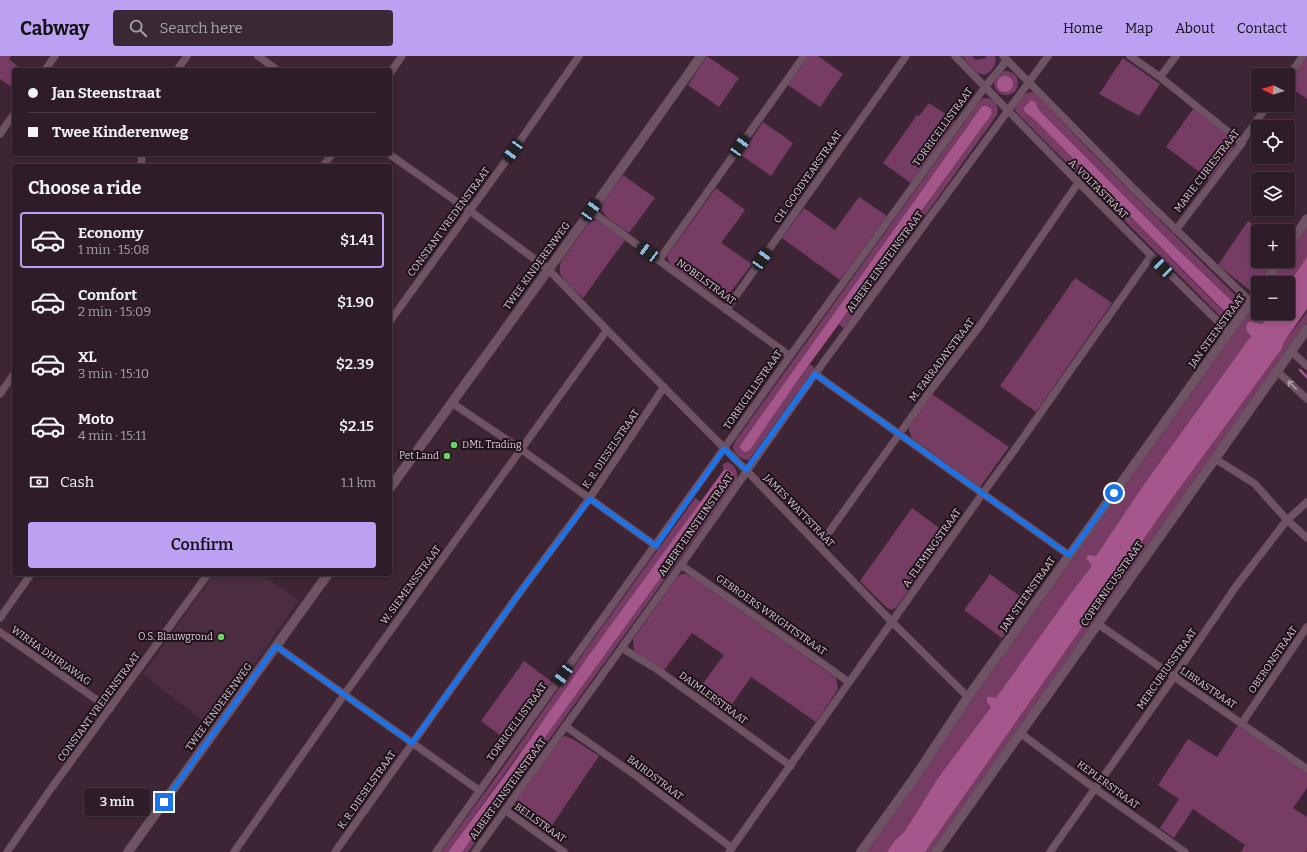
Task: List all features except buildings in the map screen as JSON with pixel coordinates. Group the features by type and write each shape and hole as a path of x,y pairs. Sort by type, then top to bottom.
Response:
{"street":[{"path":"46,68 55,56"},
{"path":"178,68 187,56"},
{"path":"258,56 275,68"},
{"path":"392,70 402,56"},
{"name":"CONSTANT VREDENSTRAAT","path":"392,318 470,211 579,56"},
{"name":"TWEE KINDERENWEG","path":"392,485 701,56"},
{"path":"659,260 804,56"},
{"name":"CH. GOODYEARSTRAAT","path":"726,310 906,56"},
{"name":"A. VOLTASTRAAT","path":"955,56 1078,183 1230,333"},
{"name":"ALBERT EINSTEINSTRAAT","path":"475,852 622,648 815,374 1048,56"},
{"path":"1130,56 1160,77 1242,143"},
{"path":"1160,77 1176,56"},
{"path":"1294,68 1303,56"},
{"path":"1005,58 1134,189 1251,302"},
{"name":"TORRICELLISTRAAT","path":"436,852 1005,58"},
{"name":"MARIE CURIESTRAAT","path":"1176,230 1242,143 1263,112"},
{"path":"0,134 12,117"},
{"name":"JAMES WATTSTRAAT","path":"392,156 470,211 548,269 746,470 892,622 968,697"},
{"name":"M. FARRADAYSTRAAT","path":"819,546 899,434 982,323 1078,183"},
{"name":"NOBELSTRAAT","path":"591,210 790,356"},
{"path":"1295,237 1307,219"},
{"name":"A. FLEMINGSTRAAT","path":"731,850 1151,256"},
{"name":"JAN STEENSTRAAT","path":"861,852 915,777 968,697 1251,302"},
{"name":"COPERNICUSSTRAAT","path":"936,852 1276,370 1307,329"},
{"name":"W. SIEMENSSTRAAT","path":"234,852 344,695 607,330"},
{"path":"1291,351 1307,366"},
{"path":"1276,370 1307,400"},
{"path":"815,374 1069,555"},
{"path":"0,394 12,377"},
{"name":"K. R. DIESELSTRAAT","path":"335,852 518,595 590,499 664,387"},
{"path":"452,403 522,450 656,546"},
{"path":"1214,458 1256,484 1287,520 1307,538"},
{"name":"MERCURIUSSTRAAT","path":"1052,851 1094,788 1174,677 1237,585 1287,520 1307,502"},
{"name":"GEBROERS WRIGHTSTRAAT","path":"681,565 849,682"},
{"path":"0,618 31,576"},
{"name":"CONSTANT VREDENSTRAAT","path":"7,852 50,790 207,576"},
{"name":"TWEE KINDERENWEG","path":"128,852 327,576"},
{"name":"LIBRASTRAAT","path":"1098,624 1307,769"},
{"name":"OBERONSTRAAT","path":"1242,723 1307,627"},
{"name":"WIRHA DHIRJAWAG","path":"0,632 110,709"},
{"path":"276,646 480,791"},
{"name":"DAIMLERSTRAAT","path":"622,648 655,668 791,766"},
{"name":"BAIRDSTRAAT","path":"565,726 635,775 731,850"},
{"name":"KEPLERSTRAAT","path":"1020,733 1094,788 1185,852"},
{"name":"BELLSTRAAT","path":"505,810 564,852"}],"shaded area":[{"path":"0,56 11,56 9,59 20,68 12,68 12,88 0,79"},
{"path":"707,56 739,78 719,107 688,85"},
{"path":"808,56 818,56 843,74 820,107 788,85"},
{"path":"962,56 972,56 976,60 986,58 986,56 995,56 996,61 994,67 985,75 976,72"},
{"path":"1307,56 1307,99 1295,91 1295,71"},
{"path":"1123,58 1160,84 1139,116 1099,94"},
{"path":"1006,71 1011,72 1017,78 1017,88 1011,94 1006,95 1001,94 995,88 994,83 995,78 1001,72"},
{"path":"1002,76 1008,76 1013,81 1011,90 1008,92 1002,92 997,87 997,81"},
{"path":"1028,93 1035,93 1088,149 1236,296 1240,310 1235,316 1231,319 1223,319 1019,115 1014,109 1015,106 1020,98","holes":["1038,106 1040,111 1175,247 1232,301 1233,308 1229,312 1225,313 1033,118 1026,113"]},
{"path":"987,98 995,102 998,109 997,115 844,329 839,324 992,114 988,106 982,106 739,447 795,384 810,364 815,368 749,460 739,456 733,449 736,440 981,99"},
{"path":"1031,100 1035,102 1040,111 1175,247 1232,301 1234,308 1226,313 1033,118 1026,113 1023,109"},
{"path":"929,103 956,121 912,184 883,163 917,115 919,116"},
{"path":"982,106 987,106 991,109 992,114 795,384 749,451 744,452 739,447 741,444"},
{"path":"1194,108 1232,136 1234,143 1232,150 1209,179 1166,147"},
{"path":"763,122 793,143 771,176 741,155"},
{"path":"623,175 655,198 629,233 610,219 602,210 603,203 606,198"},
{"path":"716,188 745,210 721,243 752,264 729,294 726,297 719,298 671,265 667,256"},
{"path":"859,197 887,216 840,280 782,238 804,208 835,230"},
{"path":"596,220 625,240 583,298 563,279 560,272 560,266 562,260 588,224"},
{"path":"1248,221 1252,224 1251,268 1268,268 1263,276 1251,276 1251,291 1218,265"},
{"path":"1307,224 1307,257 1294,276 1271,276 1276,268 1295,268 1295,241"},
{"path":"1307,257 1307,309 1284,342 1281,350 1171,500 925,852 887,852 895,840 905,831 938,778 991,707 987,702 987,697 996,698 1091,567 1091,564 1086,558 1088,555 1096,556 1147,480 1251,336 1246,330 1247,324 1250,321 1262,324 1265,320 1295,320 1294,276"},
{"path":"1075,278 1112,303 1036,412 1000,386"},
{"path":"1251,304 1251,320 1265,320 1262,324 1250,321 1246,330 1251,336 1147,480 1096,557 1091,567 996,699 992,697 991,707 938,778 905,831 895,840 887,852 866,852 984,682 1080,549 1133,470"},
{"path":"1307,312 1307,323 1113,594 933,852 925,852 1171,500 1281,350 1284,342"},
{"path":"932,394 1009,447 980,487 912,438 909,431 909,426"},
{"path":"728,462 736,469 737,479 468,852 462,852 731,477 731,473 727,469 723,471 723,464"},
{"path":"727,469 732,473 731,477 692,534 462,852 448,852 723,471"},
{"path":"695,498 701,502 448,852 441,852 502,769"},
{"path":"912,508 949,535 896,608 891,610 886,607 860,581"},
{"path":"682,574 692,577 836,678 838,689 816,722 751,677 725,714 696,693 724,655 692,633 664,670 634,651 633,639 677,577"},
{"path":"990,574 1028,602 1002,638 964,610"},
{"name":"O.S. Blauwgrond","path":"213,576 264,576 299,600 211,727 143,674"},
{"path":"524,661 552,682 509,742 481,721"},
{"path":"1238,725 1307,773 1307,788 1293,808 1307,817 1306,852 1241,852 1245,845 1193,809 1174,838 1160,828 1179,799 1158,785 1188,739 1217,757"},
{"path":"565,736 573,739 599,756 546,834 519,814 514,805 561,738"}],"waterway":[{"path":"1300,370 1307,377"}],"place":[{"name":"DML Trading","path":"454,445"},
{"name":"Pet Land","path":"447,456"},
{"name":"O.S. Blauwgrond","path":"221,637"}],"route":[{"path":"164,802 276,646 412,743 518,595 590,499 656,546 724,449 746,470 815,374 1069,555 1114,493"}]}
